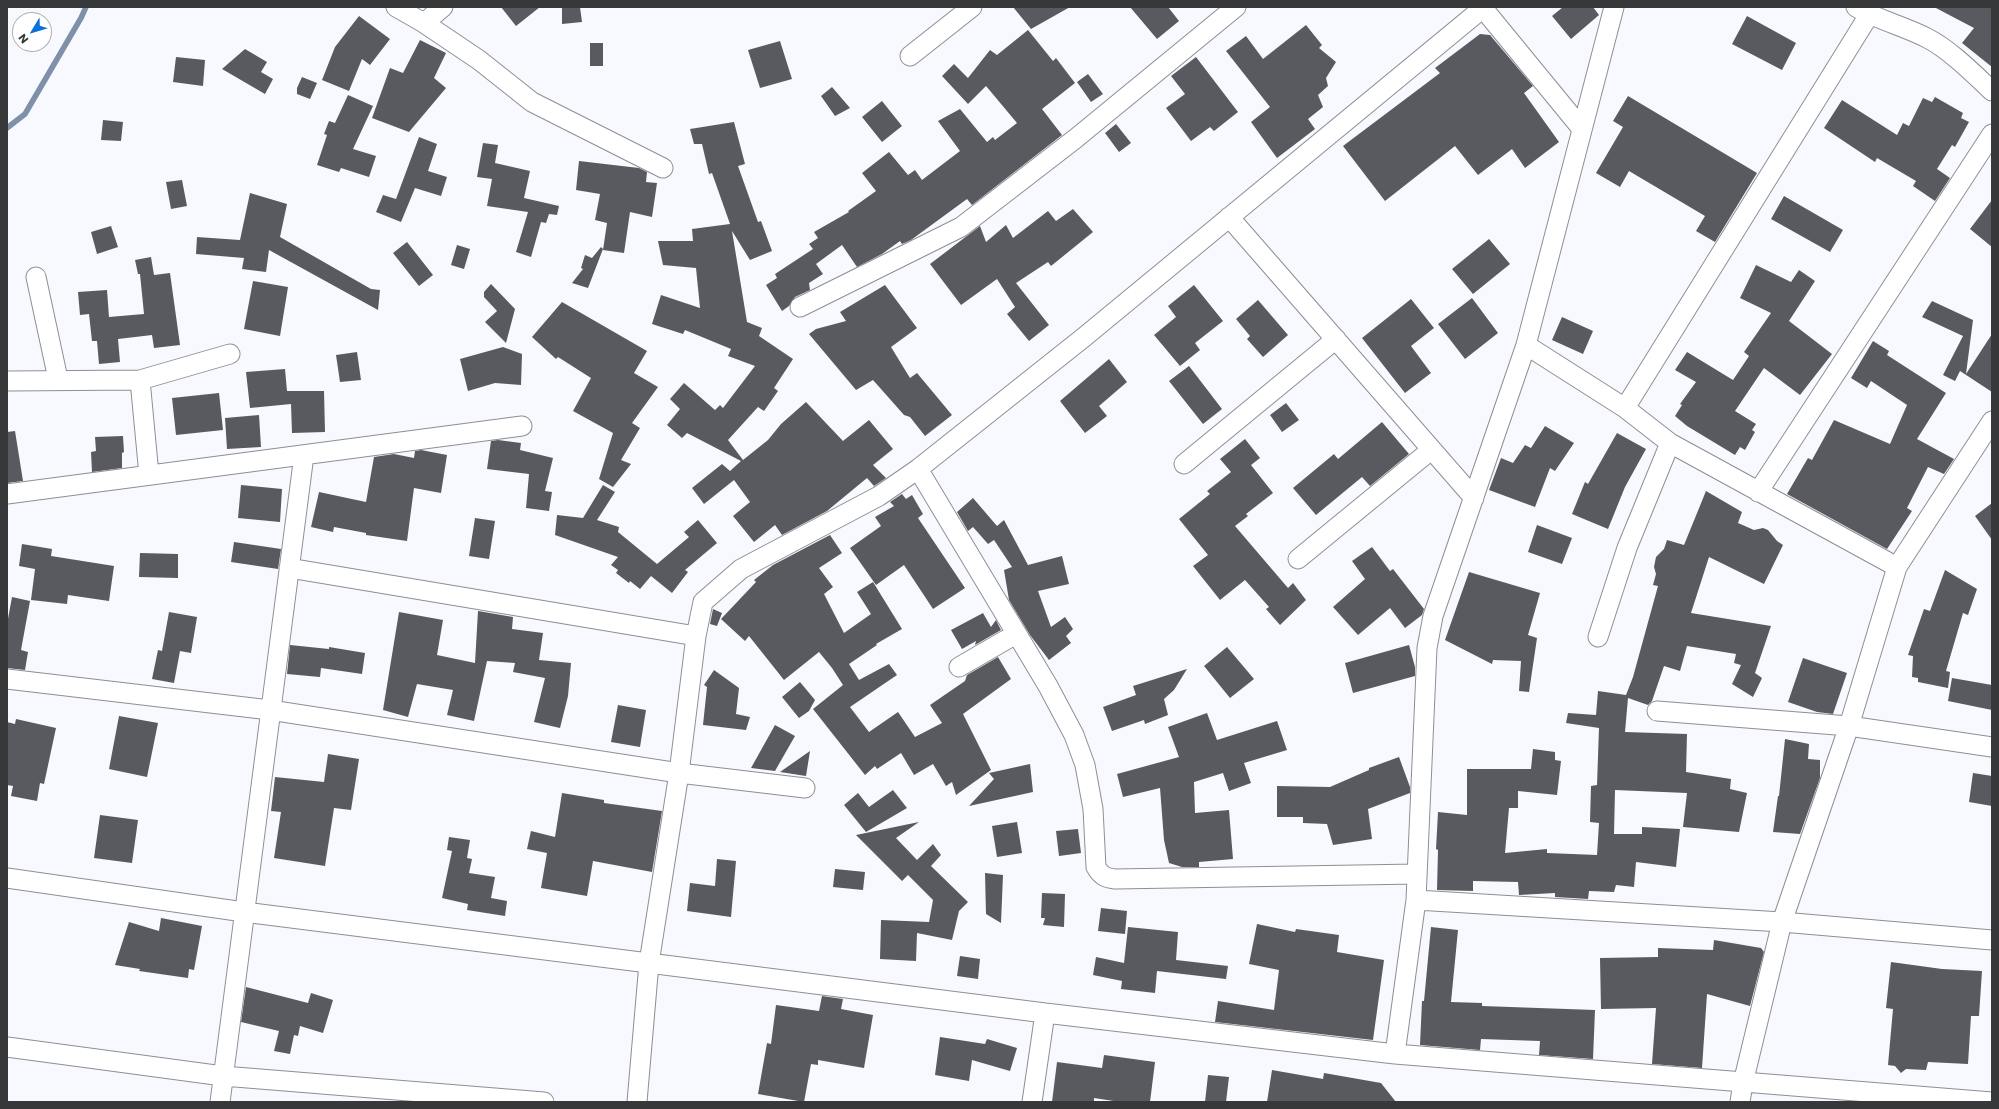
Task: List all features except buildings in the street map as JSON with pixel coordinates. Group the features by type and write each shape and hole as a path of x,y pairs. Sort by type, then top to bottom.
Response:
{"street":[{"path":"396,7 424,23 479,60 532,102 663,168"},
{"path":"424,23 443,7"},
{"path":"910,56 972,7"},
{"path":"800,307 961,227 1075,139 1236,7"},
{"path":"1395,1054 1416,900 1427,648 1433,616 1526,345 1614,7"},
{"path":"637,1102 649,963 679,773 696,636 703,602 741,569 879,496 918,469 1083,338 1483,8 1582,129"},
{"path":"1625,408 1863,11 1928,38 1966,66 1992,91"},
{"path":"1758,492 1992,134"},
{"path":"1229,217 1474,498"},
{"path":"36,276 58,379"},
{"path":"1184,464 1336,339"},
{"path":"1526,345 1625,408 1670,442 1758,492 1897,567"},
{"path":"7,381 58,379 140,380 230,354"},
{"path":"140,380 149,475"},
{"path":"1740,1102 1743,1082 1782,922 1849,726 1897,567 1992,421"},
{"path":"7,494 522,426"},
{"path":"1598,638 1627,548 1670,442"},
{"path":"1298,559 1431,450"},
{"path":"220,1102 304,455"},
{"path":"918,469 1048,686 1074,735 1085,765 1093,809 1096,867 1100,874 1106,878 1116,879 1417,874"},
{"path":"289,568 696,636"},
{"path":"959,667 1016,634"},
{"path":"7,679 270,710 679,773 805,788"},
{"path":"1657,711 1849,726 1992,747"},
{"path":"7,878 244,912 1044,1013 1395,1054 1992,1102"},
{"path":"1416,900 1782,922 1992,940"},
{"path":"1032,1102 1044,1013"},
{"path":"7,1047 223,1076 544,1102"}],"waterway":[{"path":"7,128 25,114 86,7"}]}
